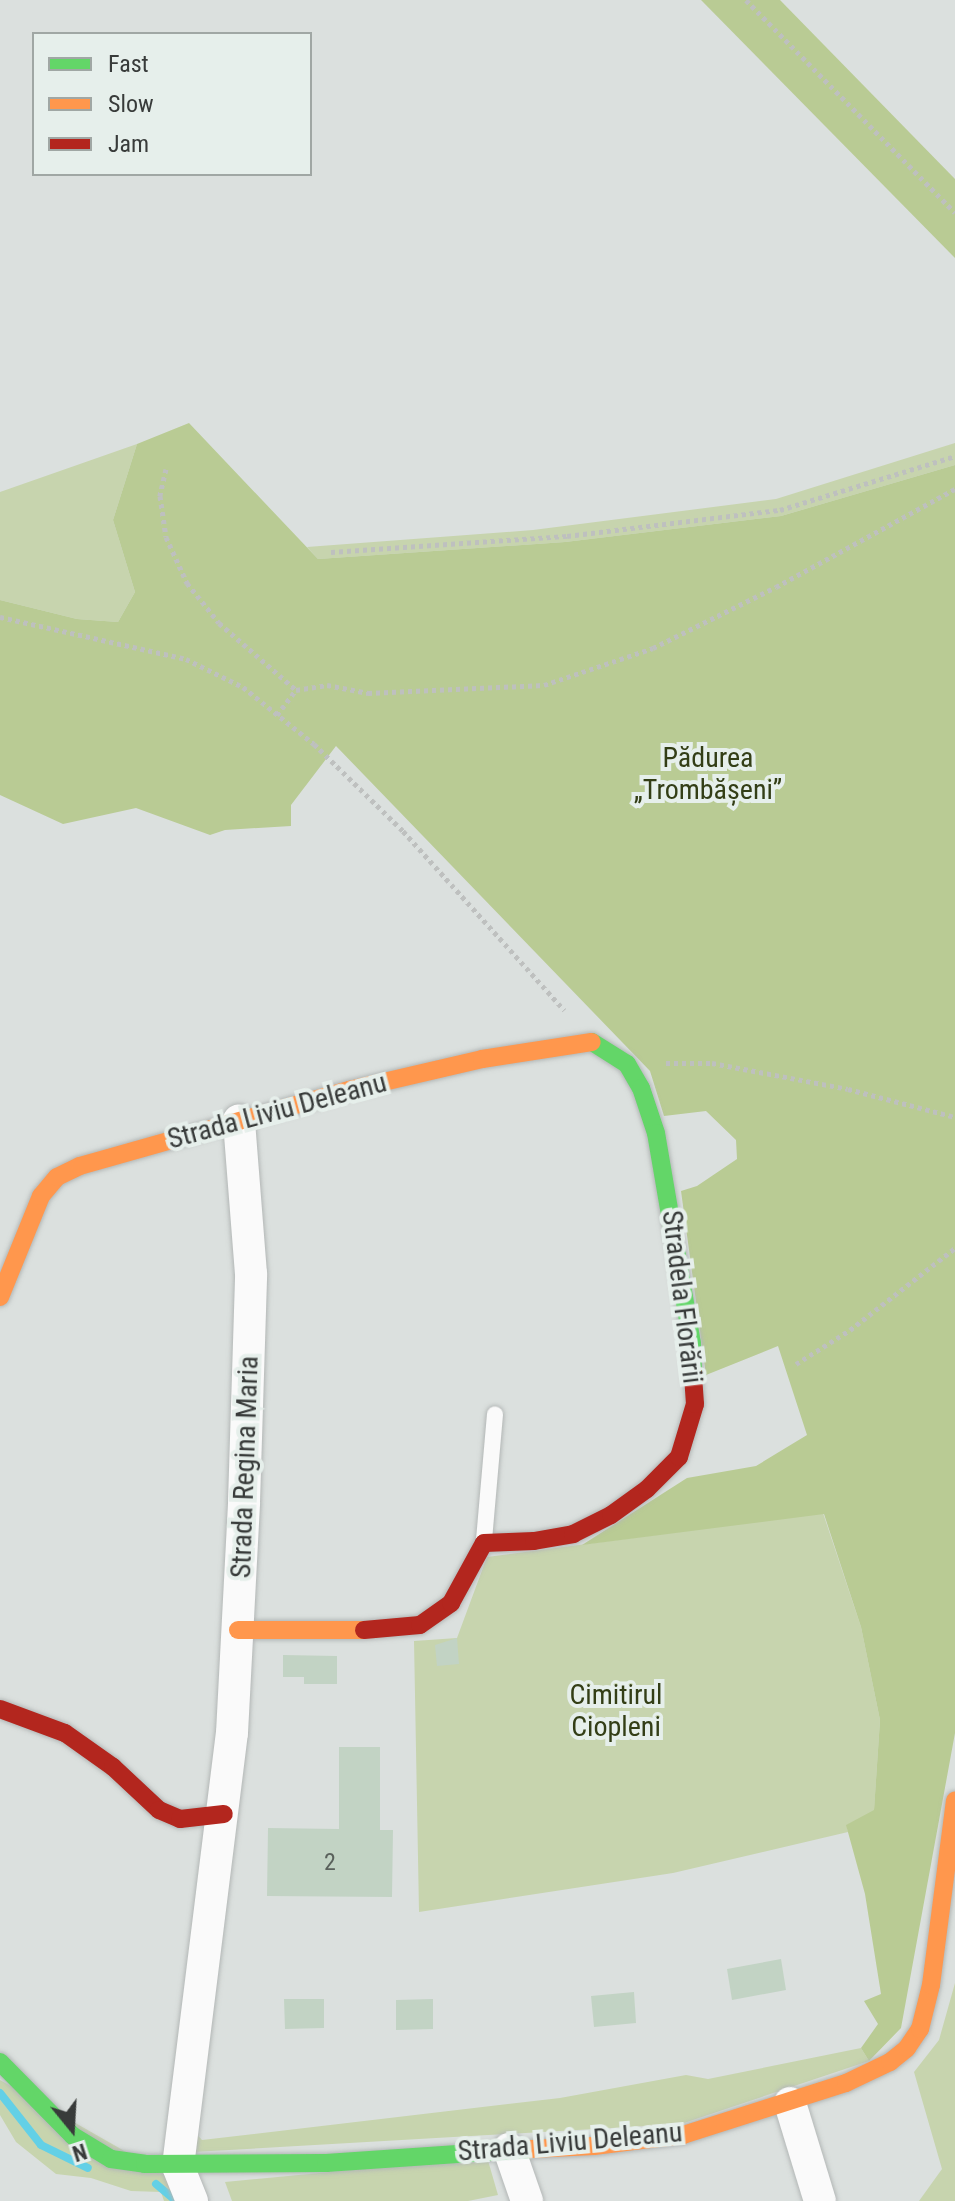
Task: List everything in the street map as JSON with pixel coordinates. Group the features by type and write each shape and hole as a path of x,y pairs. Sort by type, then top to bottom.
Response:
{"street":[{"path":"592,1042 627,1064"},
{"name":"Strada Liviu Deleanu","path":"0,1297 41,1196 57,1177 80,1166 239,1120 482,1059 592,1042"},
{"name":"Stradela Florării","path":"484,1543 534,1541 573,1534 611,1515 647,1489 679,1457 695,1404 692,1343 659,1146 641,1088 627,1064"},
{"name":"Strada Regina Maria","path":"178,2166 224,1814 238,1630 251,1274 239,1120"},
{"path":"238,1630 352,1631 420,1625 451,1603 484,1543"},
{"path":"0,1709 65,1733 113,1767 159,1810 180,1819 224,1814"},
{"name":"Strada Liviu Deleanu","path":"0,2062 73,2136 111,2159 178,2166 326,2163 594,2146 683,2135 790,2103 890,2062 907,2048 920,2029 931,1985 955,1801"},
{"path":"790,2103 820,2201"},
{"path":"509,2149 527,2201"},
{"path":"178,2166 192,2201"}],"lane":[{"path":"484,1543 495,1414"}],"path":[{"path":"746,0 955,213"},
{"path":"331,552 567,536 780,510 955,456"},
{"path":"166,469 160,496 166,537 187,583 219,623 296,690"},
{"path":"277,715 296,690 327,685 368,693 544,685 653,648 776,587 955,489"},
{"path":"0,617 186,659 243,687 314,744 403,831 592,1042"},
{"path":"627,1064 712,1063 848,1089 955,1117"},
{"path":"796,1364 850,1330 955,1248"}],"green space":[{"path":"701,0 780,0 955,179 955,258"},
{"name":"Pădurea „Trombășeni”","path":"189,423 318,559 565,542 781,516 955,465 955,1733 901,2028 869,2061 861,2048 878,2024 864,2001 881,1994 865,1894 846,1825 874,1810 880,1720 861,1627 824,1514 582,1545 687,1478 756,1466 807,1435 778,1346 706,1375 681,1191 697,1186 737,1159 736,1140 706,1111 664,1116 650,1071 336,746 291,805 291,826 225,830 210,835 136,808 63,824 0,795 0,600 77,619 118,622 135,592 113,520 137,444"},
{"path":"955,443 955,465 781,516 565,542 318,559 307,547 533,530 776,499"},
{"path":"137,444 113,520 135,592 118,622 77,619 0,600 0,492"},
{"name":"Cimitirul Ciopleni","path":"823,1513 861,1627 880,1720 874,1811 847,1825 848,1832 673,1873 419,1912 414,1641 457,1638 487,1557"},
{"path":"955,1983 955,2201 919,2201 942,2169 914,2072 939,2040"},
{"path":"861,2048 869,2061 681,2124 193,2152 191,2128 202,2140 560,2098 686,2075 708,2079"},
{"path":"0,2080 170,2177 180,2201 164,2201 161,2192 131,2191 91,2178 56,2174 16,2142 0,2115"},
{"path":"487,2157 498,2195 468,2201 232,2201 225,2182"}],"building":[{"path":"457,1638 459,1664 437,1666 435,1645"},
{"path":"283,1655 337,1656 337,1684 304,1684 304,1677 283,1677"},
{"path":"339,1747 380,1747 380,1830 393,1830 392,1897 267,1896 268,1828 339,1829"},
{"path":"781,1959 786,1990 732,2000 727,1969"},
{"path":"634,1992 636,2023 594,2027 591,1996"},
{"path":"284,1999 324,1999 324,2028 285,2029"},
{"path":"433,1999 433,2029 396,2030 396,2000"}],"waterway":[{"path":"0,2093 41,2145 88,2168"},
{"path":"156,2184 176,2201"}],"traffic: fast":[{"path":"592,1042 627,1064 641,1088 656,1133 692,1343 693,1372"},
{"path":"0,2062 73,2136 111,2159 145,2164 326,2163 531,2149"}],"traffic: slow":[{"path":"0,1297 41,1196 57,1177 80,1166 349,1090 482,1059 592,1042"},
{"path":"238,1630 364,1630"},
{"path":"531,2149 594,2146 683,2135 846,2083 890,2062 907,2048 920,2029 931,1985 955,1801"}],"traffic: jam":[{"path":"364,1630 420,1625 451,1603 484,1543 534,1541 573,1534 611,1515 647,1489 679,1457 695,1404 693,1372"},
{"path":"0,1709 65,1733 113,1767 159,1810 180,1819 224,1814"}]}
